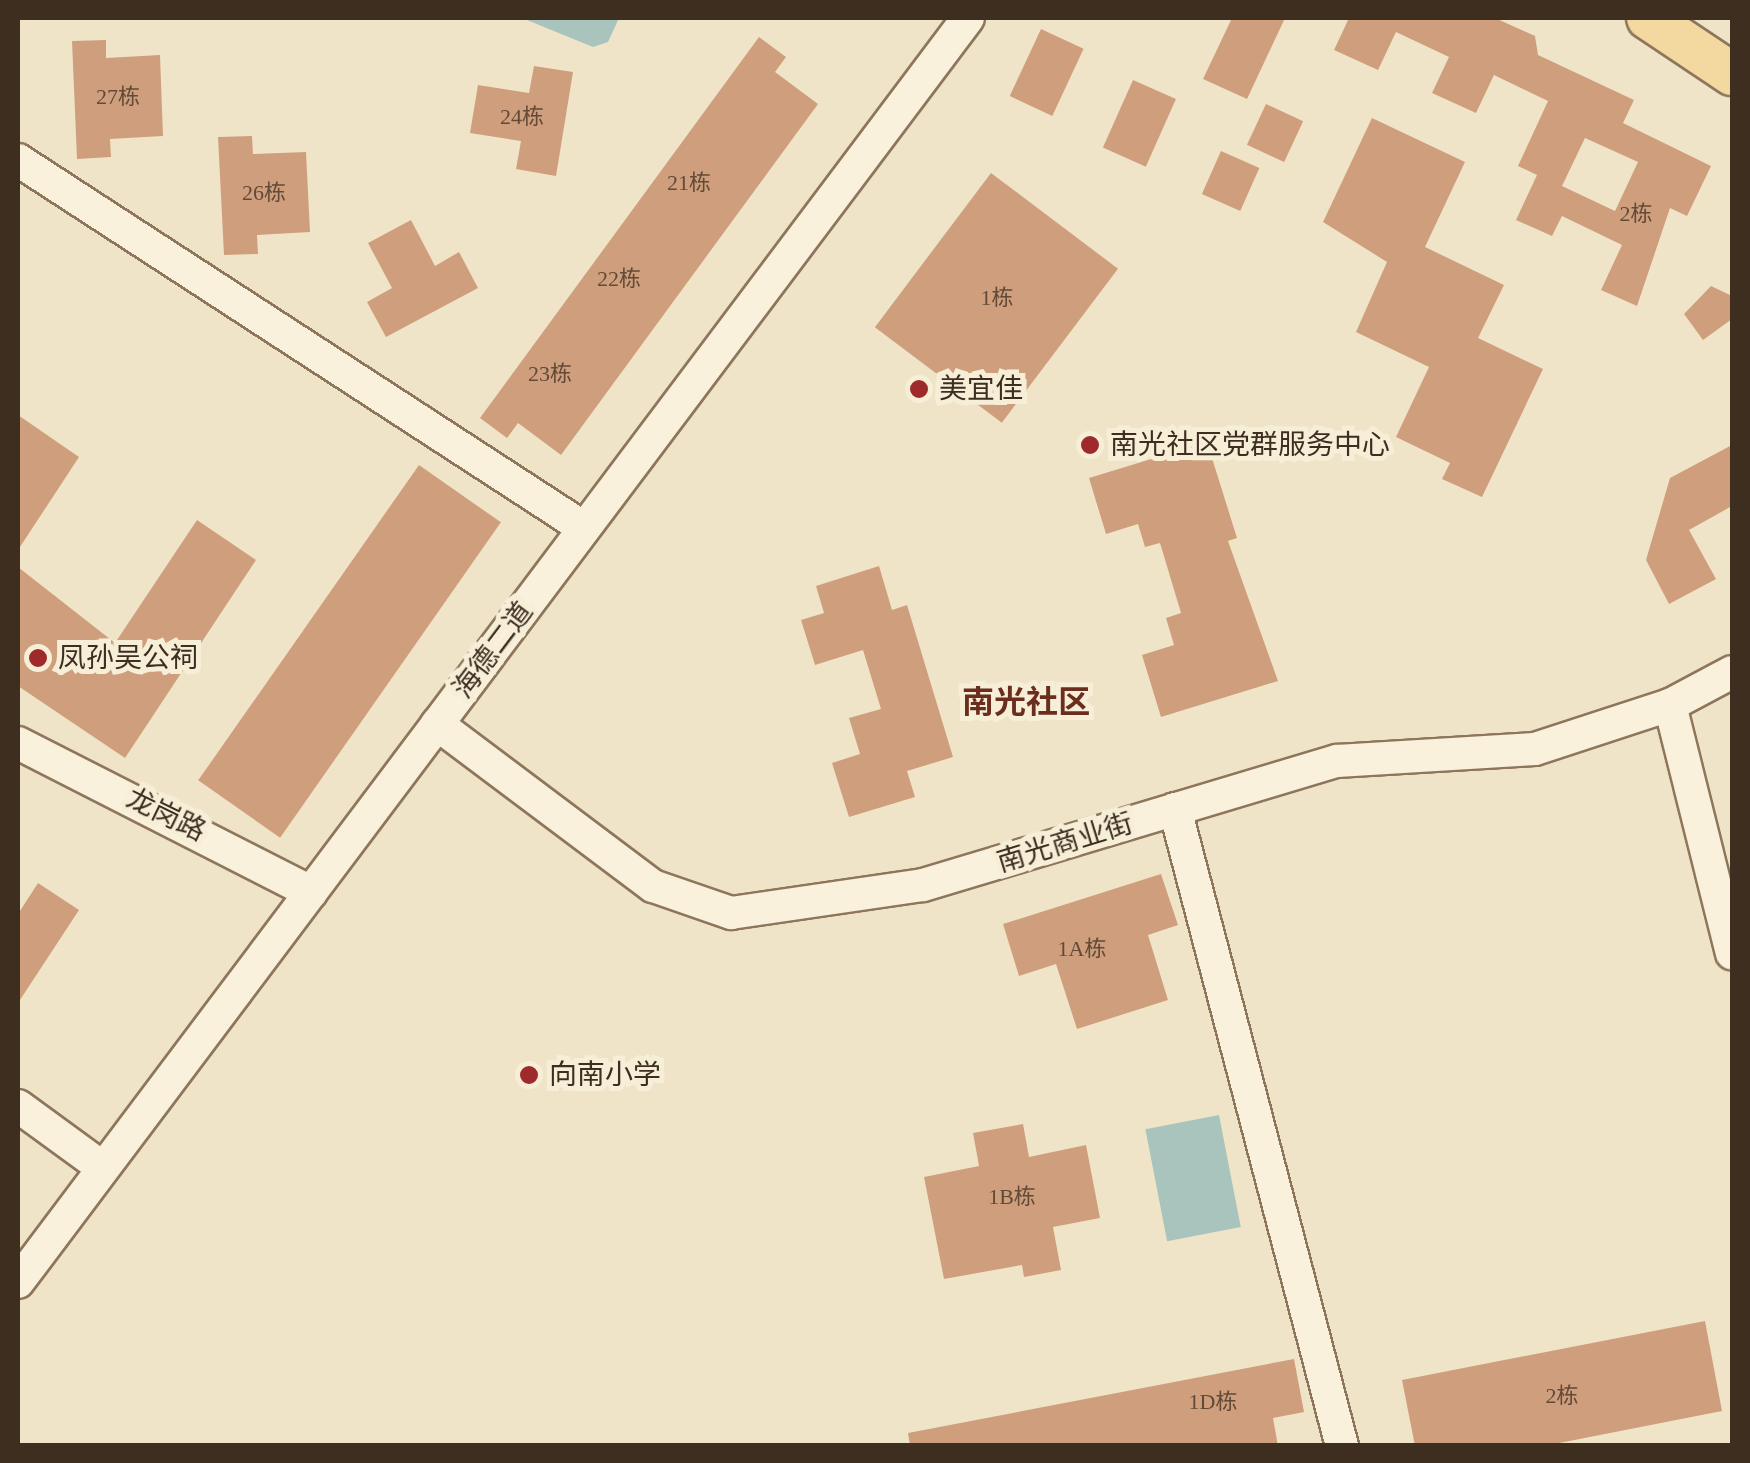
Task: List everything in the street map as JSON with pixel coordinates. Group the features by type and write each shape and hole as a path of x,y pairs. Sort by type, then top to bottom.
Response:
{"main road":[{"path":"1648,18 1732,74"}],"street":[{"name":"海德二道","path":"18,1282 968,18"},
{"path":"18,160 584,528"},
{"name":"南光商业街","path":"437,724 653,886 731,913 923,885 1337,761 1535,749 1670,705 1732,672"},
{"path":"1670,705 1732,953"},
{"name":"龙岗路","path":"18,743 312,892"},
{"path":"1175,809 1342,1446"},
{"path":"18,1106 104,1168"}],"water":[{"path":"522,18 619,18 608,42 593,47"},
{"path":"1219,1115 1241,1227 1167,1241 1145,1129"}],"building":[{"path":"1232,18 1285,18 1247,99 1203,79"},
{"path":"1349,18 1495,18 1535,36 1538,55 1634,100 1623,123 1711,166 1687,216 1670,208 1637,306 1601,290 1622,245 1562,216 1552,236 1516,220 1537,175 1518,166 1548,101 1494,75 1476,113 1432,93 1449,57 1396,32 1378,70 1334,50","holes":["1585,138 1638,162 1615,211 1562,186"]},
{"path":"1041,29 1084,49 1052,116 1010,96"},
{"path":"759,37 786,57 775,72 818,104 561,455 518,423 507,438 480,418"},
{"path":"106,40 106,58 160,55 163,136 110,139 111,157 77,159 72,41"},
{"path":"534,66 573,72 556,176 516,169 521,141 470,133 478,85 529,93"},
{"path":"1133,80 1176,99 1146,167 1103,148"},
{"path":"1266,104 1303,121 1284,162 1247,145"},
{"path":"1372,118 1465,162 1425,247 1504,285 1478,338 1543,369 1482,497 1442,479 1450,463 1396,437 1429,367 1356,332 1387,262 1323,222"},
{"path":"252,136 253,154 306,152 310,232 257,235 258,254 224,255 218,137"},
{"path":"1221,151 1259,168 1240,211 1202,194"},
{"path":"991,173 1118,269 1002,423 875,327"},
{"path":"411,220 435,266 459,252 478,288 386,337 367,302 392,288 368,243"},
{"path":"1711,286 1732,296 1732,319 1703,340 1684,314"},
{"path":"18,415 79,457 18,550"},
{"path":"1207,442 1237,538 1228,541 1278,681 1161,717 1142,655 1174,645 1166,618 1181,613 1160,543 1145,547 1138,524 1106,534 1089,478"},
{"path":"1732,445 1732,506 1689,530 1716,579 1669,604 1646,560 1670,478"},
{"path":"419,465 501,522 280,838 198,780"},
{"path":"197,520 256,560 125,758 18,686 18,567 115,643"},
{"path":"879,566 892,610 907,605 953,757 907,771 915,797 849,817 832,763 860,754 849,718 881,709 863,650 815,665 801,620 824,613 816,586"},
{"path":"1161,874 1178,925 1148,935 1168,1000 1077,1029 1056,964 1019,976 1003,924"},
{"path":"38,883 79,910 18,1003 18,914"},
{"path":"1023,1124 1029,1157 1086,1145 1100,1218 1053,1227 1061,1270 1024,1277 1022,1265 944,1279 924,1177 979,1166 973,1133"},
{"path":"1705,1321 1722,1411 1544,1446 1415,1446 1402,1380"},
{"path":"1294,1359 1304,1412 1273,1418 1278,1446 910,1446 908,1433"}],"place":[{"name":"美宜佳","path":"919,389"},
{"name":"南光社区党群服务中心","path":"1090,445"},
{"name":"凤孙吴公祠","path":"38,658"},
{"name":"向南小学","path":"529,1075"}],"district":[{"name":"南光社区","path":"1026,702"}]}
